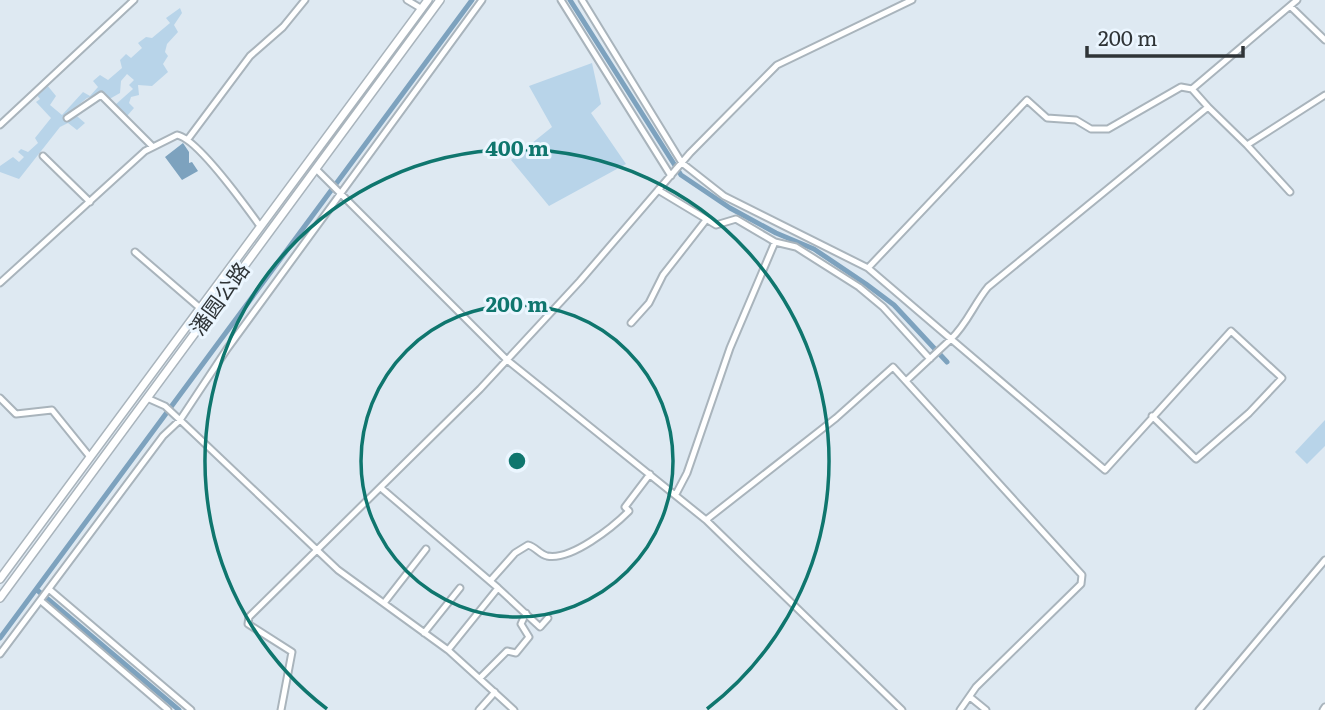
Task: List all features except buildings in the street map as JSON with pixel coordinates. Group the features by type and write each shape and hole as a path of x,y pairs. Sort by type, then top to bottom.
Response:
{"main road":[{"name":"潘圆公路","path":"0,579 428,0"},
{"name":"潘圆公路","path":"0,598 440,0"}],"street":[{"path":"0,125 134,0"},
{"path":"188,139 250,56 283,27 305,0"},
{"path":"407,0 422,9"},
{"path":"0,654 178,419 482,0"},
{"path":"561,0 671,176"},
{"path":"582,0 681,164 724,196 868,268 1105,470 1152,416 1231,331 1282,378 1249,413 1196,459 1152,416"},
{"path":"281,710 292,652 267,637 247,620 318,552 507,360 681,164 777,65 912,0"},
{"path":"1192,89 1297,0"},
{"path":"1290,6 1325,40"},
{"path":"868,268 1027,100 1047,118 1076,120 1091,129 1108,129 1181,87 1192,89 1290,192"},
{"path":"67,118 101,95 152,146"},
{"path":"1247,145 1325,95"},
{"path":"906,381 963,328 973,306 988,287 1208,107"},
{"path":"0,283 152,146 177,135 188,139 260,226"},
{"path":"43,156 90,202"},
{"path":"316,169 507,360 706,520 902,710"},
{"path":"658,190 706,220 719,225 729,219 736,219 775,242 796,247 859,287 883,307 930,359"},
{"path":"631,323 649,303 663,275 706,220"},
{"path":"676,494 687,472 747,303 775,242"},
{"path":"135,252 200,307"},
{"path":"706,520 836,418 893,367 1082,575 1081,584 976,687 960,710"},
{"path":"0,398 16,414 52,410 90,457"},
{"path":"147,398 165,406 338,570 448,650 514,710"},
{"path":"491,580 515,553 528,545 544,555 555,556 610,530 629,511 625,507 650,474"},
{"path":"381,488 491,580 540,627 548,618"},
{"path":"384,603 426,549"},
{"path":"1199,710 1325,560"},
{"path":"424,633 460,588"},
{"path":"448,650 498,588"},
{"path":"48,591 191,710"},
{"path":"41,600 168,710"},
{"path":"480,678 507,651 516,653 529,636 521,624 526,613"},
{"path":"479,710 495,692"},
{"path":"970,697 986,710"}],"shaded area":[{"path":"180,8 182,13 174,25 178,32 167,44 165,52 168,56 163,64 168,72 152,86 138,85 139,95 131,97 129,103 134,108 127,116 115,105 133,89 129,85 134,80 127,74 121,81 120,93 106,101 98,95 87,98 71,111 85,123 77,130 68,123 60,127 19,179 0,172 0,166 13,157 19,162 24,157 18,152 21,149 28,152 38,143 35,138 51,118 36,102 40,99 36,94 47,85 56,96 50,105 62,115 83,92 90,96 98,87 93,81 100,75 108,80 122,68 120,60 126,54 131,58 142,48 138,43 146,37 152,38 170,23 166,18"},
{"path":"592,63 601,104 591,113 626,164 549,206 511,160 552,127 529,86"},
{"path":"183,143 189,152 189,163 192,162 198,171 182,180 165,157"},
{"path":"1325,420 1325,446 1307,464 1295,452"}],"waterway":[{"path":"0,638 472,0"},
{"path":"570,0 681,175 730,208 776,233 814,249 866,284 894,305 947,362"},
{"path":"37,590 179,710"}]}
